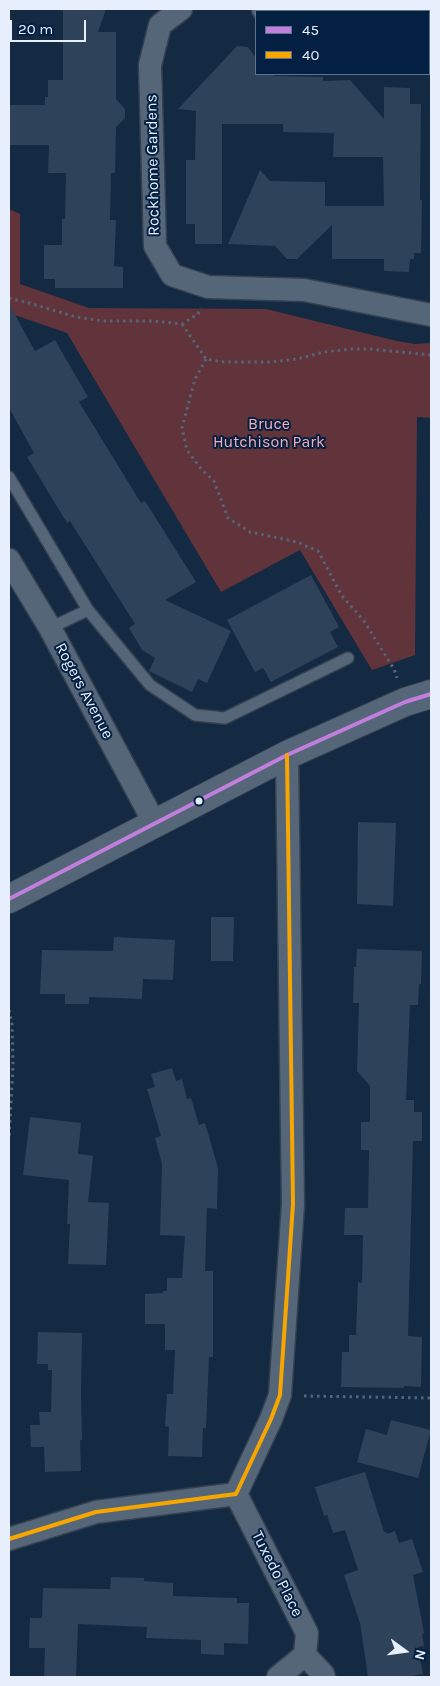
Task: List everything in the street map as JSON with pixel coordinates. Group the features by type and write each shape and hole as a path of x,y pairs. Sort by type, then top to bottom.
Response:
{"main road":[{"path":"9,899 287,755 405,702 431,694"}],"street":[{"name":"Rockhome Gardens","path":"181,9 160,25 150,65 154,246 172,275 208,288 304,290 431,315"},
{"name":"Rogers Avenue","path":"9,560 50,628 156,824"},
{"path":"9,1539 96,1512 236,1494 271,1419 280,1395 293,1204 287,755"},
{"name":"Tuxedo Place","path":"236,1494 307,1633 304,1656"},
{"path":"278,1677 304,1656 324,1677"}],"lane":[{"path":"9,477 88,610 150,685 195,715 225,718 348,658"},
{"path":"50,628 88,610"}],"path":[{"path":"9,298 76,317 104,321 154,321 182,324 198,314 208,288"},
{"path":"182,324 206,359 224,362 297,360 324,352 370,348 431,355"},
{"path":"206,359 195,379 182,428 187,450 202,470 214,481 228,518 250,532 297,542 318,551 342,596 364,621 394,669 405,702"},
{"path":"9,1010 12,1024 13,1065 9,1140"},
{"path":"280,1395 431,1398"}],"green space":[{"name":"Bruce Hutchison Park","path":"9,209 20,214 20,284 89,308 266,309 397,341 415,344 431,343 431,418 417,417 415,655 372,670 300,550 221,592 67,333 9,313"}],"building":[{"path":"63,9 106,9 98,32 116,32 116,99 125,109 125,118 116,127 115,173 111,173 110,220 116,220 114,266 123,267 123,288 55,288 55,279 44,279 44,245 62,245 62,219 65,219 66,173 48,173 49,145 9,145 9,105 45,105 45,97 48,97 48,80 63,80"},
{"path":"237,46 248,47 255,57 255,75 323,77 323,81 350,80 384,119 384,87 410,88 410,104 421,104 420,200 422,200 421,253 414,253 414,259 410,259 409,272 384,271 384,259 332,259 332,225 297,259 287,259 275,246 228,244 260,170 270,181 325,182 325,206 384,206 383,157 333,157 334,133 283,132 283,124 222,124 222,244 195,244 195,224 186,224 186,160 195,160 196,111 178,109"},
{"path":"9,304 35,351 55,340 88,397 79,402 141,503 145,501 196,582 165,600 231,631 207,683 198,679 192,692 149,671 155,658 142,650 129,628 135,624 70,521 67,523 27,457 34,453 9,408"},
{"path":"311,575 339,627 330,632 338,647 271,682 263,668 255,672 227,620"},
{"path":"358,822 396,823 393,906 357,904"},
{"path":"211,917 234,917 233,961 211,961"},
{"path":"114,937 175,940 173,980 143,979 142,999 89,997 89,1004 65,1004 65,994 40,994 42,950 113,951"},
{"path":"357,949 422,951 418,1005 410,1005 406,1100 414,1100 414,1112 422,1112 422,1141 413,1142 408,1336 422,1337 421,1387 341,1387 342,1352 349,1352 349,1335 356,1335 358,1282 362,1283 363,1235 344,1235 345,1208 368,1208 369,1150 361,1150 361,1122 370,1122 370,1086 357,1071 359,1003 353,1003 354,967 356,967"},
{"path":"172,1068 176,1081 182,1079 187,1099 191,1098 199,1125 205,1123 218,1168 217,1209 207,1208 205,1271 213,1271 213,1357 209,1357 206,1428 203,1428 202,1457 168,1456 169,1427 165,1426 167,1394 173,1394 175,1350 165,1350 165,1324 145,1324 145,1294 163,1293 163,1291 167,1291 167,1278 182,1278 185,1236 160,1235 162,1164 155,1138 161,1136 147,1089 155,1087 151,1074"},
{"path":"30,1117 81,1123 78,1154 93,1156 88,1202 109,1203 106,1265 68,1264 70,1224 67,1224 69,1180 23,1175"},
{"path":"38,1332 82,1333 81,1471 45,1472 44,1447 31,1447 30,1425 40,1425 39,1412 51,1412 52,1370 48,1370 48,1364 37,1364"},
{"path":"391,1420 431,1430 418,1478 357,1462 366,1429 387,1435"},
{"path":"365,1472 384,1532 387,1534 395,1531 399,1543 412,1539 423,1572 413,1575 424,1633 422,1634 424,1646 418,1647 423,1674 407,1677 368,1677 360,1623 344,1575 358,1570 345,1530 333,1533 327,1515 324,1516 315,1487"},
{"path":"111,1577 144,1578 144,1581 173,1583 173,1596 237,1598 237,1603 249,1603 248,1644 224,1643 224,1655 201,1654 201,1640 146,1638 147,1627 78,1624 76,1677 44,1677 45,1648 29,1648 30,1618 42,1618 43,1588 110,1589"}],"transit line":[{"name":"45","path":"9,899 287,755 405,702 431,694"},
{"name":"40","path":"9,1539 96,1512 236,1494 271,1419 280,1395 293,1204 287,755"}]}
